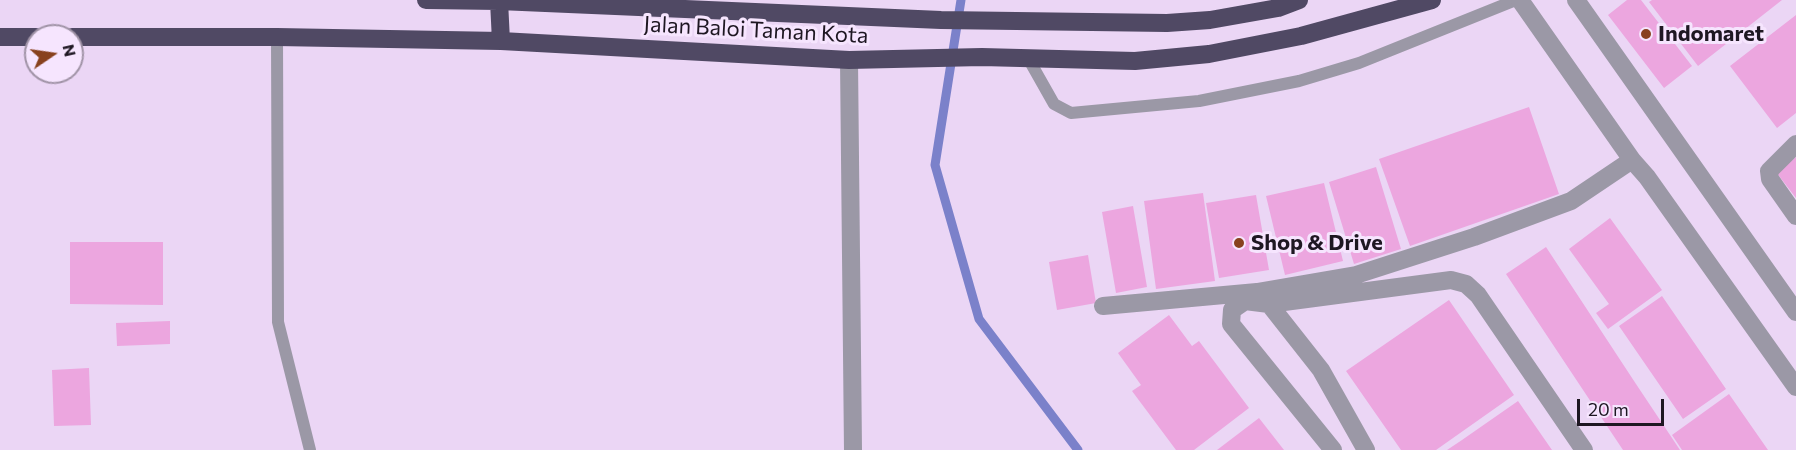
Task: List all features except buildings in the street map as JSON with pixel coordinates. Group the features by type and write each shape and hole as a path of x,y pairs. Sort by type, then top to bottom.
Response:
{"highway":[{"name":"Jalan Baloi Taman Kota","path":"426,0 499,1 941,20 1167,23 1210,20 1278,8 1299,0"},
{"name":"Jalan Baloi Taman Kota","path":"84,37 277,37 501,41 849,60 929,60 982,57 1135,61 1209,54 1301,36 1432,0"},
{"path":"499,1 501,41"},
{"path":"0,37 24,37"}],"street":[{"path":"1518,0 1796,387"},
{"path":"1576,0 1796,312"},
{"path":"849,60 853,450"},
{"path":"1796,144 1769,171 1770,179 1796,216"},
{"path":"1103,306 1257,292 1356,275 1474,237 1570,201 1632,160"},
{"path":"1333,450 1231,324 1232,310 1245,301 1269,304 1451,280 1466,284 1478,295 1584,450"},
{"path":"1269,304 1321,370 1366,450"}],"lane":[{"path":"1028,58 1054,104 1071,113 1199,101 1299,81 1359,63 1518,0"},
{"path":"277,37 278,322 310,450"}],"waterway":[{"path":"961,0 935,165 979,319 1078,450"}],"place":[{"name":"Indomaret","path":"1646,34"},
{"name":"Shop & Drive","path":"1239,243"}]}
